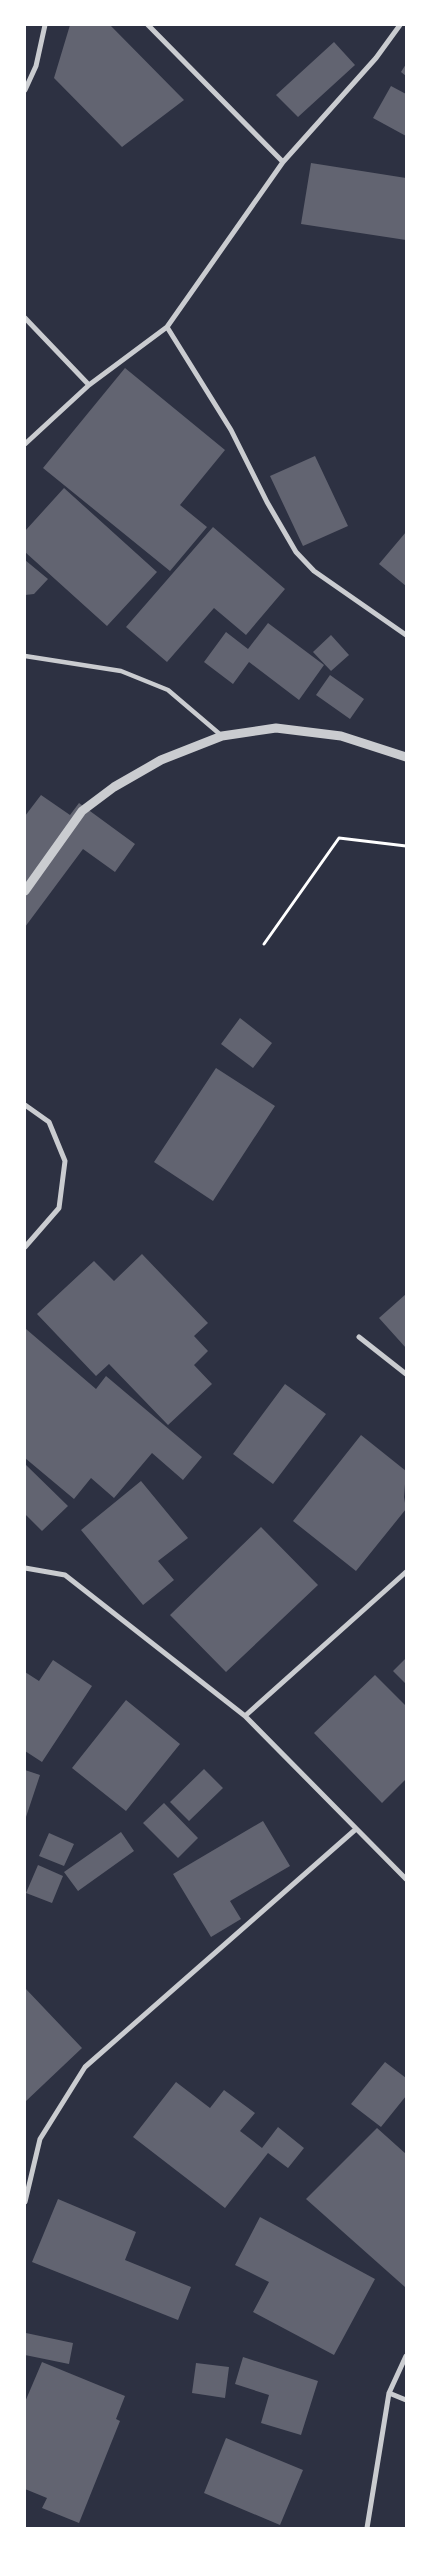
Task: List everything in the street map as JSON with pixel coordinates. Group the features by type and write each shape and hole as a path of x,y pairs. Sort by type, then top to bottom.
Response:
{"street":[{"path":"25,90 36,66 45,25"},
{"path":"148,25 283,162"},
{"path":"25,444 89,385 167,327 283,162 376,58 400,25"},
{"path":"25,318 89,385"},
{"path":"167,327 231,430 267,502 296,552 314,571 406,636"},
{"path":"25,656 121,671 168,690 222,736"},
{"path":"25,891 82,811 114,787 161,760 222,736 276,728 341,736 406,757"},
{"path":"25,1105 49,1122 65,1161 59,1208 25,1246"},
{"path":"359,1337 406,1374"},
{"path":"26,1567 65,1575 245,1716 406,1879"},
{"path":"245,1716 406,1572"},
{"path":"25,2202 40,2140 85,2067 356,1829"},
{"path":"367,2528 389,2393 406,2356"},
{"path":"389,2393 406,2400"}],"path":[{"path":"264,944 339,838 406,846"}],"building":[{"path":"70,25 110,25 184,100 122,147 54,78"},
{"path":"334,42 355,65 298,117 276,95"},
{"path":"406,64 406,76 401,72"},
{"path":"391,86 406,94 406,136 373,118"},
{"path":"311,163 406,178 406,240 301,224"},
{"path":"125,368 225,450 180,505 207,527 170,571 43,468"},
{"path":"315,456 348,526 303,546 270,476"},
{"path":"64,488 157,572 107,626 25,552 25,531"},
{"path":"213,527 285,589 246,635 214,608 167,662 126,627"},
{"path":"406,532 406,586 379,564"},
{"path":"25,560 48,579 34,594 25,595"},
{"path":"268,623 324,665 299,700 249,662 233,684 204,662 226,632 248,649"},
{"path":"331,635 349,655 331,671 313,652"},
{"path":"330,675 364,699 350,719 316,695"},
{"path":"41,795 70,815 79,803 135,844 115,872 83,849 25,927 25,816"},
{"path":"240,1018 272,1043 253,1068 221,1044"},
{"path":"216,1068 275,1106 213,1201 154,1162"},
{"path":"142,1254 208,1323 194,1336 208,1351 194,1365 212,1384 168,1425 109,1364 96,1376 37,1314 94,1261 114,1281"},
{"path":"406,1294 406,1348 379,1318"},
{"path":"26,1329 96,1389 106,1376 202,1457 183,1480 152,1453 114,1498 91,1478 74,1499 25,1458"},
{"path":"285,1384 326,1414 273,1484 233,1454"},
{"path":"361,1435 406,1471 404,1497 406,1509 356,1571 293,1521"},
{"path":"25,1464 68,1506 42,1531 25,1514"},
{"path":"141,1481 188,1538 158,1561 174,1580 143,1605 81,1530"},
{"path":"261,1527 318,1585 226,1672 170,1615"},
{"path":"406,1658 406,1684 393,1671"},
{"path":"53,1660 92,1686 42,1762 25,1751 25,1672 39,1681"},
{"path":"375,1675 406,1706 406,1779 382,1803 314,1733"},
{"path":"126,1700 180,1744 126,1811 72,1768"},
{"path":"204,1769 223,1788 189,1821 170,1802"},
{"path":"25,1770 40,1775 25,1820"},
{"path":"164,1803 198,1838 178,1858 143,1823"},
{"path":"263,1821 290,1866 230,1901 241,1919 211,1937 173,1874"},
{"path":"121,1832 134,1851 78,1891 64,1872"},
{"path":"49,1833 74,1844 64,1866 39,1856"},
{"path":"38,1865 63,1876 52,1903 26,1893"},
{"path":"25,1988 82,2048 25,2102"},
{"path":"385,2062 406,2078 406,2096 381,2127 351,2104"},
{"path":"176,2082 210,2108 224,2090 255,2113 240,2131 262,2148 278,2127 304,2148 288,2168 268,2153 225,2208 133,2137"},
{"path":"377,2128 406,2154 405,2287 306,2199"},
{"path":"58,2199 136,2232 125,2260 191,2287 178,2320 32,2262"},
{"path":"260,2217 375,2279 334,2355 253,2312 269,2282 235,2265"},
{"path":"26,2333 73,2343 69,2364 25,2355"},
{"path":"243,2357 318,2381 301,2435 261,2423 269,2395 235,2384"},
{"path":"42,2362 125,2396 116,2419 120,2421 79,2523 42,2508 47,2498 25,2489 25,2402"},
{"path":"196,2363 229,2367 225,2398 192,2393"},
{"path":"226,2438 303,2470 280,2525 204,2493"}]}
